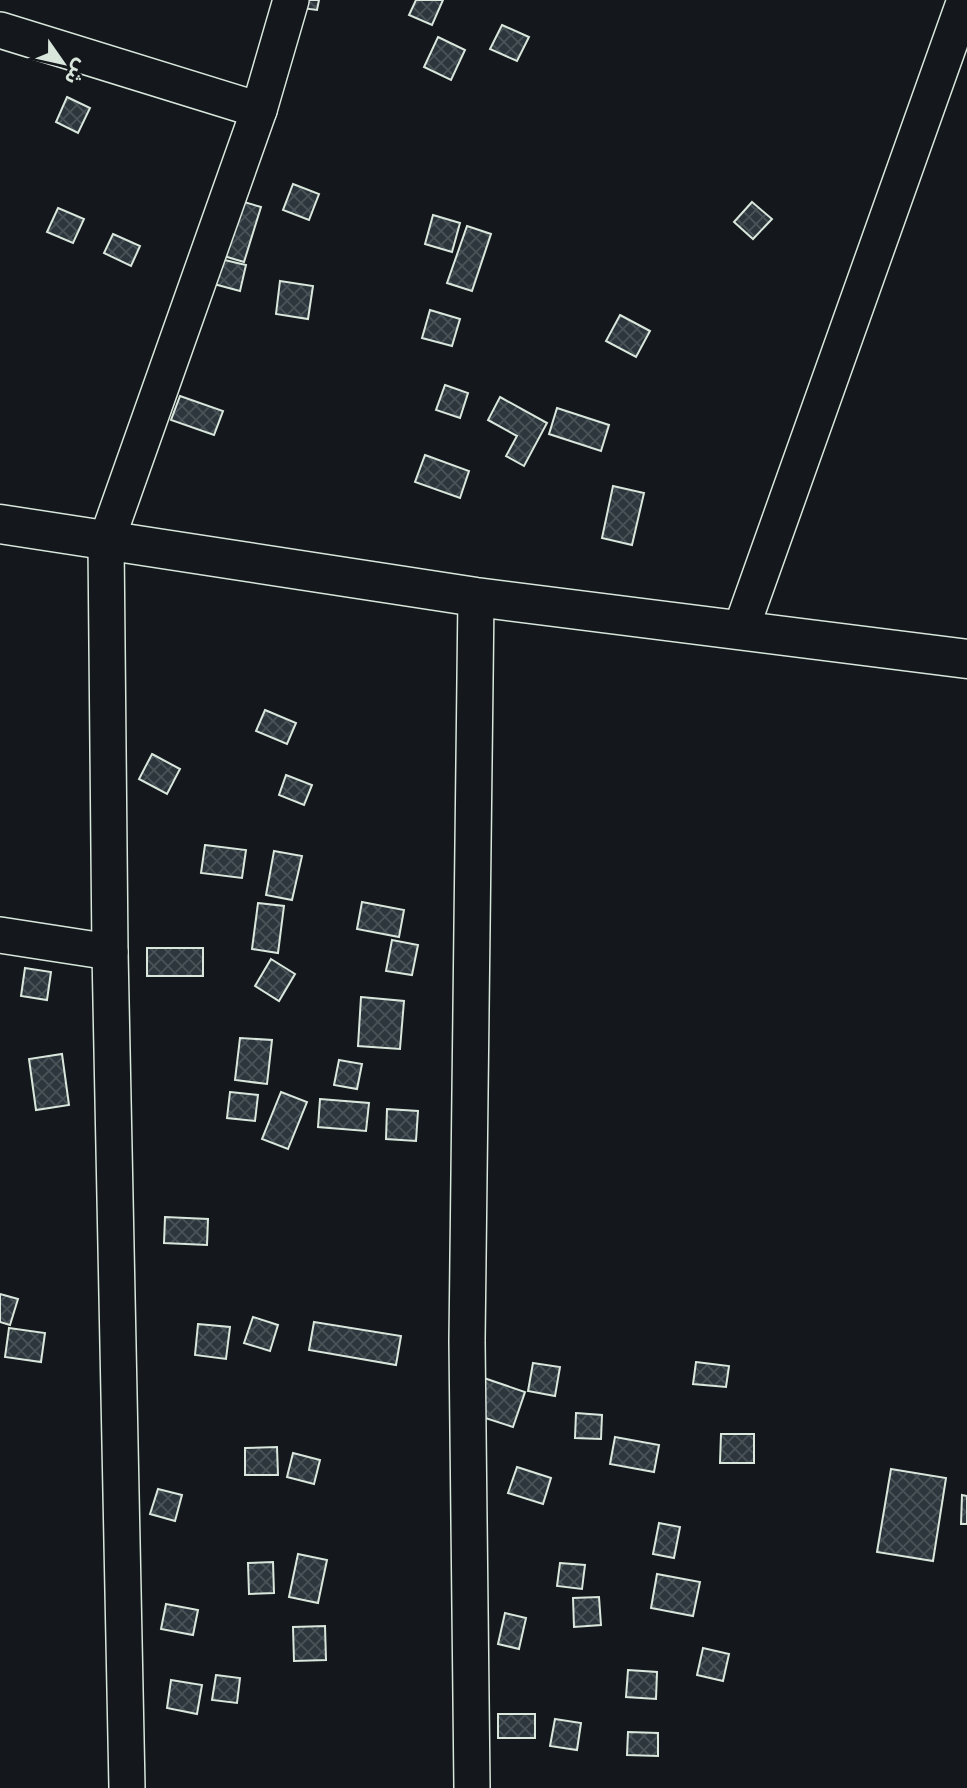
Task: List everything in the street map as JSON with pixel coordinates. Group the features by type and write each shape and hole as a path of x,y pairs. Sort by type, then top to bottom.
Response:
{"main road":[{"path":"0,524 476,597 967,659"}],"street":[{"path":"127,1788 110,952 106,542 259,110 291,0"},
{"path":"741,629 965,0"},
{"path":"0,30 259,110"},
{"path":"472,1788 467,1340 476,597"},
{"path":"0,935 110,952"}],"building":[{"path":"294,0 319,0 317,10 293,7"},
{"path":"416,0 443,0 432,25 409,15"},
{"path":"502,25 529,37 517,61 490,49"},
{"path":"438,37 465,50 451,80 424,67"},
{"path":"67,97 90,108 78,133 56,122"},
{"path":"293,184 319,194 309,220 283,210"},
{"path":"234,199 261,207 244,262 217,254"},
{"path":"752,202 772,219 753,239 734,222"},
{"path":"58,208 84,219 73,243 47,232"},
{"path":"433,215 460,223 452,252 425,244"},
{"path":"467,226 491,234 472,291 447,283"},
{"path":"113,234 140,246 131,266 104,253"},
{"path":"216,258 246,265 240,291 210,283"},
{"path":"280,281 313,286 308,319 276,314"},
{"path":"430,310 460,319 452,346 422,338"},
{"path":"620,315 650,331 636,357 606,341"},
{"path":"445,385 468,393 460,418 436,410"},
{"path":"180,396 223,411 214,435 171,420"},
{"path":"500,397 547,423 524,466 506,456 517,436 488,420"},
{"path":"557,408 609,425 601,451 549,434"},
{"path":"425,455 469,471 460,498 415,482"},
{"path":"613,486 644,493 632,545 602,538"},
{"path":"265,710 296,723 287,744 256,731"},
{"path":"152,754 180,769 167,794 139,779"},
{"path":"286,775 312,785 304,805 279,795"},
{"path":"205,845 246,850 242,878 201,873"},
{"path":"274,851 302,856 292,900 266,895"},
{"path":"362,902 404,910 399,937 357,929"},
{"path":"258,903 284,906 278,953 252,949"},
{"path":"392,940 418,945 412,975 386,971"},
{"path":"147,948 203,948 203,976 147,976"},
{"path":"271,959 295,974 279,1001 255,986"},
{"path":"25,968 51,972 47,1000 21,996"},
{"path":"361,997 404,1001 400,1049 358,1046"},
{"path":"240,1038 272,1040 267,1084 235,1080"},
{"path":"62,1054 69,1105 36,1110 29,1059"},
{"path":"339,1060 362,1064 357,1089 334,1085"},
{"path":"230,1092 258,1095 255,1121 227,1118"},
{"path":"281,1092 307,1102 288,1149 262,1139"},
{"path":"320,1099 369,1103 366,1131 318,1127"},
{"path":"387,1109 418,1111 416,1141 386,1139"},
{"path":"165,1217 208,1219 207,1245 164,1243"},
{"path":"0,1294 18,1299 10,1325 0,1322"},
{"path":"253,1317 278,1325 270,1351 244,1343"},
{"path":"314,1322 401,1336 396,1365 309,1350"},
{"path":"198,1324 230,1327 226,1359 195,1355"},
{"path":"9,1328 45,1333 41,1362 5,1357"},
{"path":"696,1362 729,1366 726,1387 693,1384"},
{"path":"533,1363 560,1367 555,1396 528,1391"},
{"path":"481,1377 525,1392 513,1427 470,1413"},
{"path":"576,1413 602,1415 601,1439 575,1438"},
{"path":"721,1434 754,1434 754,1463 720,1463"},
{"path":"615,1437 659,1445 654,1472 610,1464"},
{"path":"277,1447 278,1475 245,1475 245,1448"},
{"path":"293,1453 320,1460 314,1484 287,1477"},
{"path":"517,1467 551,1478 543,1504 508,1493"},
{"path":"891,1469 946,1478 933,1561 877,1552"},
{"path":"158,1489 182,1495 175,1521 150,1514"},
{"path":"962,1495 967,1496 967,1524 961,1524"},
{"path":"659,1523 680,1527 674,1558 653,1554"},
{"path":"298,1554 327,1560 318,1603 289,1597"},
{"path":"273,1562 274,1593 249,1594 248,1563"},
{"path":"560,1563 585,1565 582,1589 557,1586"},
{"path":"657,1574 700,1582 693,1616 651,1608"},
{"path":"599,1597 601,1625 574,1627 573,1598"},
{"path":"166,1604 198,1610 193,1635 161,1629"},
{"path":"505,1613 526,1618 519,1649 498,1644"},
{"path":"325,1626 326,1660 294,1661 293,1627"},
{"path":"703,1648 729,1654 723,1681 697,1675"},
{"path":"628,1670 657,1672 656,1699 626,1697"},
{"path":"216,1675 240,1678 237,1703 212,1700"},
{"path":"171,1680 202,1685 197,1714 167,1708"},
{"path":"498,1714 535,1714 535,1738 498,1738"},
{"path":"555,1719 581,1723 577,1750 550,1746"},
{"path":"628,1732 658,1733 658,1756 627,1755"}]}
